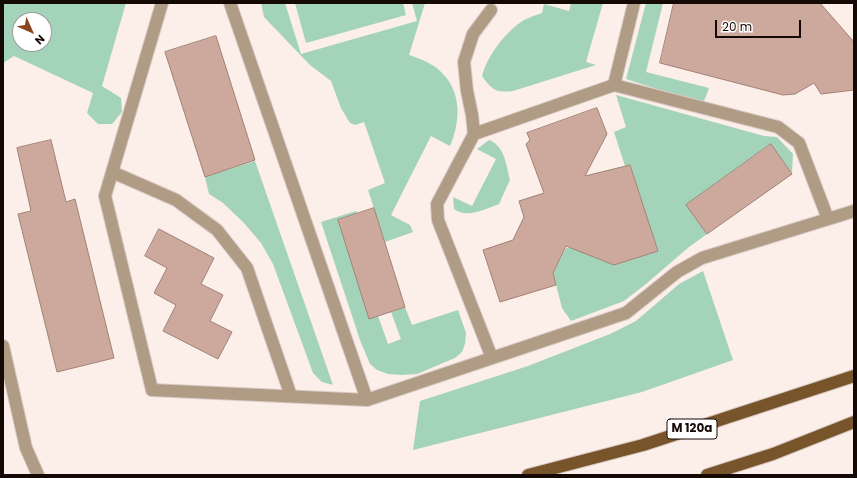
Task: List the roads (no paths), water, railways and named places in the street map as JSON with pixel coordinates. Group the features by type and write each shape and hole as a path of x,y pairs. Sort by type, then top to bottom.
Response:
{"main road":[{"name":"M 120a","path":"528,475 643,445 854,376"},
{"path":"707,475 773,454 854,422"}],"street":[{"path":"162,3 104,196 152,390 367,400 626,314 678,272 702,258 854,211"},
{"path":"230,3 367,400"},
{"path":"614,85 634,3"},
{"path":"491,10 473,34 464,62 474,134 437,204 438,220 492,358"},
{"path":"474,134 614,85 778,127 798,143 828,219"},
{"path":"112,172 176,200 217,230 247,268 291,396"},
{"path":"3,346 26,448 38,475"}]}
